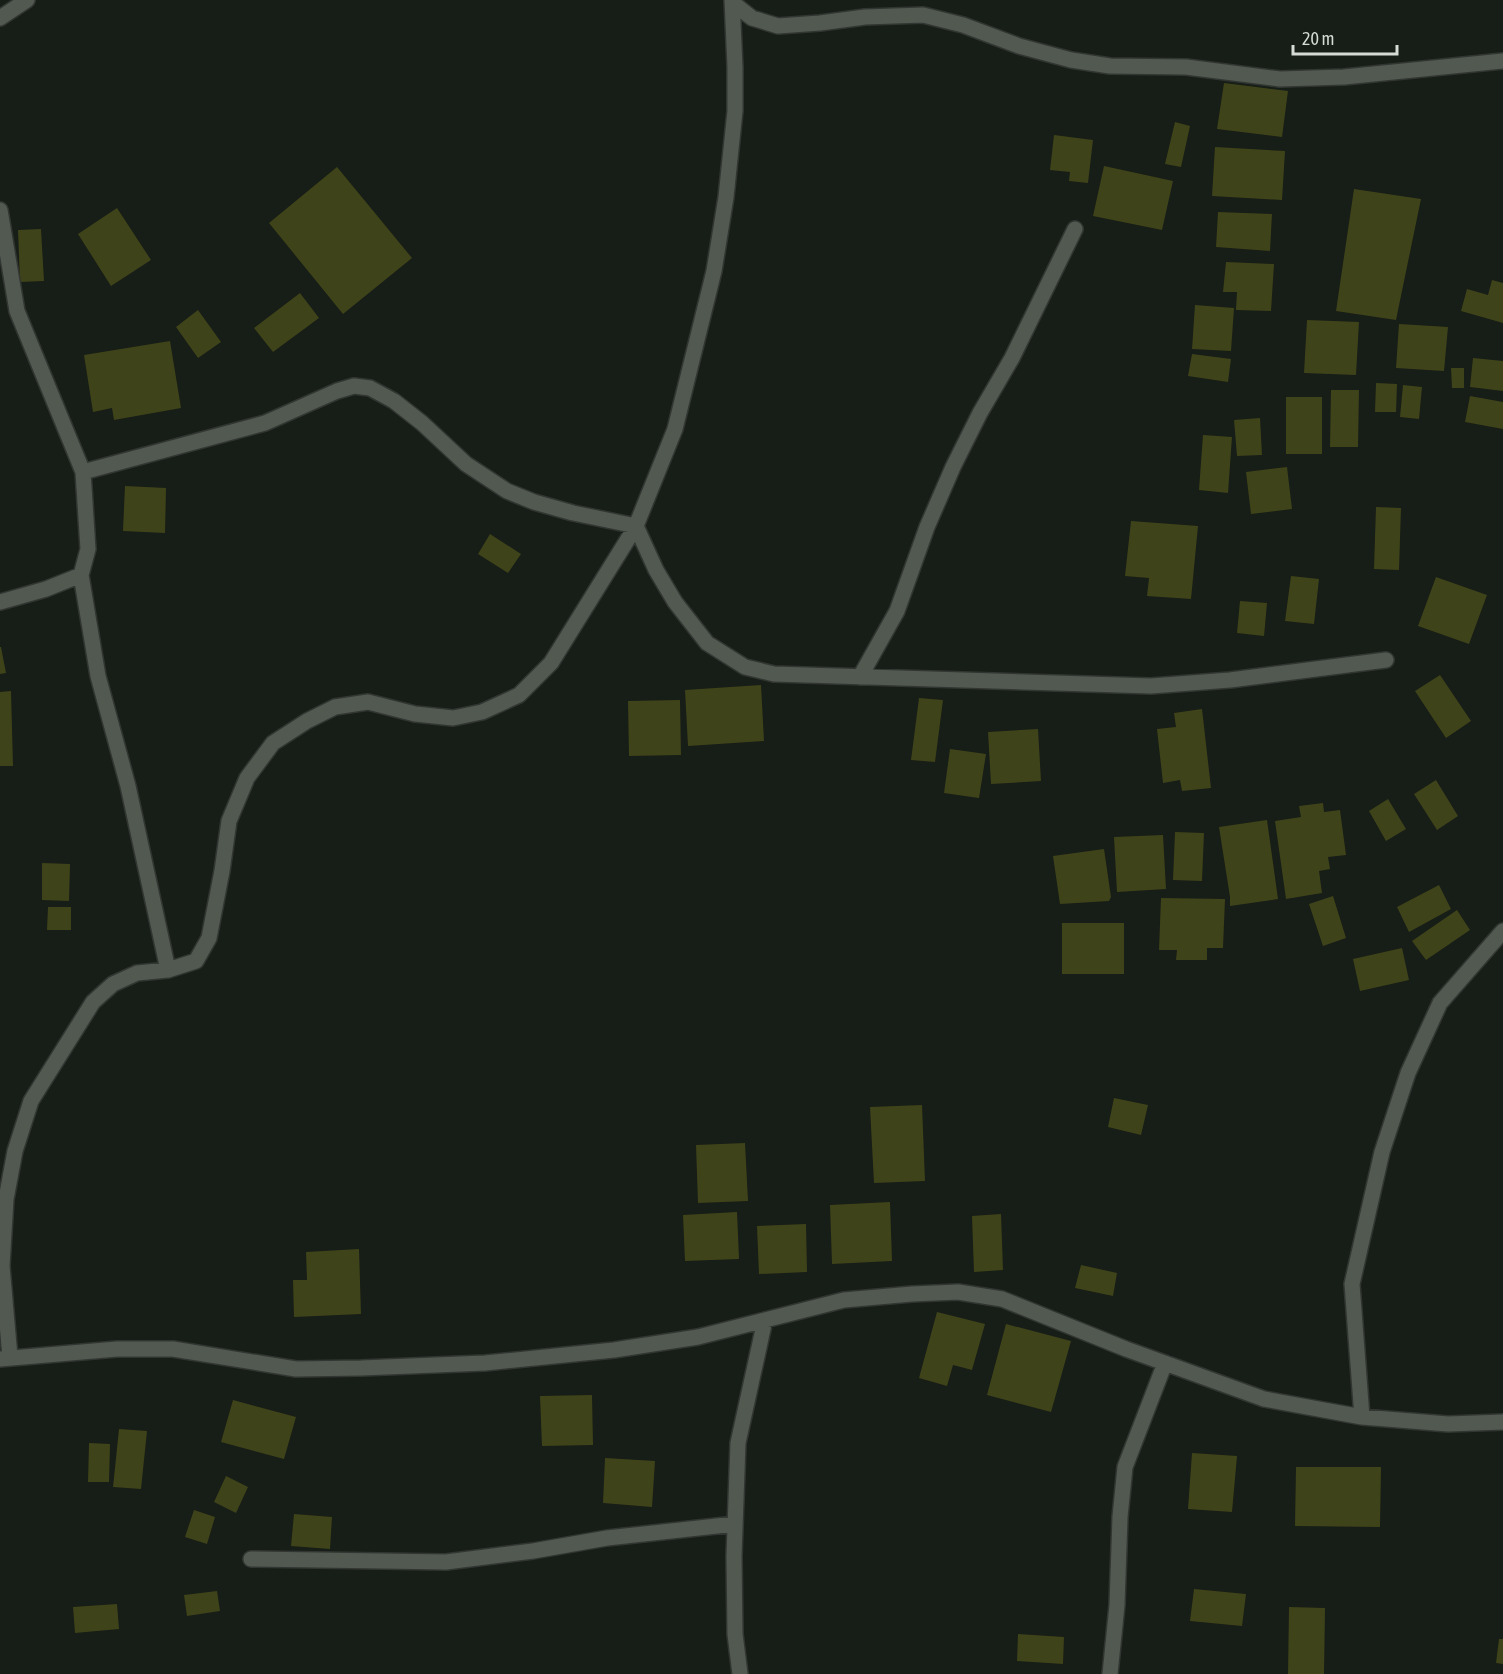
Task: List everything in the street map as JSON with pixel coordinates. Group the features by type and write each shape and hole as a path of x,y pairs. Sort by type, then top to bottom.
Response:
{"street":[{"path":"0,18 27,0"},
{"path":"733,1 752,18 778,26 865,17 923,15 963,25 1019,46 1071,60 1110,66 1186,68 1280,79 1344,77 1503,61"},
{"path":"733,1 735,111 726,197 714,271 675,429 636,526 551,663 519,695 482,712 453,718 415,714 368,702 336,707 307,721 273,742 246,778 229,821 209,939 196,961 168,970 137,974 113,984 93,1002 31,1101 15,1151 6,1199 2,1266 5,1358 117,1348 173,1349 296,1369 485,1363 615,1350 698,1337 844,1300 958,1292 1002,1299 1164,1363 1264,1399 1362,1417 1448,1424 1503,1422"},
{"path":"0,210 17,311 83,472 88,549 81,575 98,676 128,786 168,970"},
{"path":"860,677 897,611 927,527 953,466 1012,358 1075,229"},
{"path":"83,472 265,423 337,391 354,386 370,388 394,401 422,423 466,464 507,491 534,502 573,513 636,526"},
{"path":"636,526 656,570 675,602 707,643 745,667 774,674 1151,686 1230,680 1386,660"},
{"path":"0,602 46,589 81,575"},
{"path":"1362,1417 1352,1284 1382,1152 1408,1073 1440,1003 1503,931"},
{"path":"740,1674 735,1634 738,1443 765,1320"},
{"path":"1110,1674 1117,1605 1120,1517 1125,1467 1164,1363"},
{"path":"251,1559 446,1562 607,1538 735,1524"}],"building":[{"path":"1224,83 1288,91 1282,137 1217,129"},
{"path":"1175,122 1190,126 1181,167 1165,164"},
{"path":"1054,135 1093,140 1088,183 1069,181 1070,172 1050,170"},
{"path":"1215,147 1285,151 1282,200 1212,196"},
{"path":"1104,166 1173,181 1162,230 1093,216"},
{"path":"337,167 412,258 343,314 269,223"},
{"path":"1354,189 1421,199 1396,320 1336,311"},
{"path":"117,208 151,260 111,286 78,234"},
{"path":"1218,212 1272,214 1270,251 1216,247"},
{"path":"41,229 44,281 20,282 18,230"},
{"path":"1226,262 1274,264 1271,311 1236,310 1237,292 1223,292"},
{"path":"1492,280 1503,283 1503,323 1461,311 1467,289 1488,295"},
{"path":"300,293 319,318 273,352 254,328"},
{"path":"1195,305 1234,308 1231,351 1192,349"},
{"path":"198,310 221,342 198,358 176,327"},
{"path":"1307,320 1359,322 1356,375 1304,373"},
{"path":"1399,324 1448,327 1444,371 1396,368"},
{"path":"170,341 181,408 114,420 112,408 93,412 84,355"},
{"path":"1192,354 1231,359 1228,382 1188,376"},
{"path":"1473,358 1503,361 1503,391 1470,387"},
{"path":"1451,368 1464,368 1464,388 1452,388"},
{"path":"1376,383 1397,384 1396,412 1375,412"},
{"path":"1403,385 1422,387 1419,419 1400,417"},
{"path":"1331,390 1359,390 1358,447 1330,447"},
{"path":"1470,396 1503,402 1503,429 1465,422"},
{"path":"1286,397 1322,397 1322,454 1286,454"},
{"path":"1260,418 1262,455 1237,456 1234,420"},
{"path":"1203,435 1232,437 1228,493 1199,490"},
{"path":"1287,467 1292,509 1251,514 1246,472"},
{"path":"125,486 166,488 165,533 123,531"},
{"path":"1376,507 1401,508 1399,570 1374,569"},
{"path":"1131,521 1198,526 1191,599 1147,596 1149,578 1125,576"},
{"path":"490,534 521,554 508,573 478,554"},
{"path":"1291,576 1319,579 1314,624 1285,621"},
{"path":"1436,577 1487,595 1469,644 1418,626"},
{"path":"1240,601 1267,603 1264,636 1237,633"},
{"path":"0,647 6,673 0,674"},
{"path":"1440,675 1471,721 1446,738 1415,691"},
{"path":"761,685 764,741 688,746 685,690"},
{"path":"11,691 13,766 0,766 0,692"},
{"path":"919,698 943,700 935,762 911,760"},
{"path":"680,700 681,755 629,756 628,701"},
{"path":"1202,709 1211,788 1182,791 1180,780 1163,783 1157,729 1176,727 1174,713"},
{"path":"1038,729 1041,781 991,784 988,732"},
{"path":"950,749 986,754 979,798 944,793"},
{"path":"1436,780 1458,816 1437,830 1414,794"},
{"path":"1388,799 1406,829 1386,841 1369,811"},
{"path":"1323,803 1324,812 1340,810 1346,855 1328,857 1330,869 1319,871 1322,893 1286,899 1275,821 1301,817 1299,806"},
{"path":"1267,820 1278,899 1230,906 1219,827"},
{"path":"1175,832 1204,833 1202,881 1173,880"},
{"path":"1163,835 1166,889 1117,892 1114,837"},
{"path":"1104,849 1111,897 1109,901 1060,904 1053,856"},
{"path":"42,863 70,864 69,901 42,900"},
{"path":"1439,885 1451,909 1409,932 1397,907"},
{"path":"1333,896 1346,938 1323,946 1309,904"},
{"path":"1161,898 1225,899 1223,948 1207,948 1207,960 1176,960 1177,950 1159,950"},
{"path":"48,907 71,907 71,930 47,930"},
{"path":"1457,910 1470,930 1426,960 1412,941"},
{"path":"1062,923 1124,923 1124,974 1062,974"},
{"path":"1402,948 1409,980 1360,991 1353,959"},
{"path":"1114,1098 1148,1105 1141,1135 1108,1127"},
{"path":"922,1105 925,1181 874,1183 870,1107"},
{"path":"745,1143 748,1201 698,1203 696,1145"},
{"path":"890,1202 892,1261 832,1264 830,1205"},
{"path":"737,1212 739,1259 685,1261 683,1215"},
{"path":"1001,1214 1003,1270 974,1272 972,1216"},
{"path":"806,1224 807,1272 759,1274 757,1226"},
{"path":"359,1249 361,1314 294,1317 293,1280 307,1280 306,1252"},
{"path":"1081,1265 1117,1273 1113,1296 1075,1288"},
{"path":"937,1312 985,1324 972,1370 953,1365 947,1386 919,1378"},
{"path":"1006,1324 1071,1341 1051,1412 987,1395"},
{"path":"592,1395 593,1445 542,1446 540,1396"},
{"path":"233,1400 296,1417 284,1459 221,1442"},
{"path":"119,1429 147,1431 141,1489 113,1487"},
{"path":"89,1443 110,1444 109,1482 88,1482"},
{"path":"1192,1453 1237,1456 1232,1512 1188,1509"},
{"path":"605,1458 655,1461 652,1507 603,1503"},
{"path":"1296,1467 1381,1467 1380,1527 1295,1526"},
{"path":"226,1476 248,1487 236,1513 214,1502"},
{"path":"194,1510 215,1517 207,1544 185,1537"},
{"path":"294,1514 332,1517 330,1549 291,1546"},
{"path":"1194,1589 1246,1594 1242,1626 1190,1621"},
{"path":"217,1591 220,1611 187,1616 184,1595"},
{"path":"117,1604 119,1629 75,1633 73,1607"},
{"path":"1289,1607 1325,1608 1324,1674 1288,1674"},
{"path":"1018,1634 1064,1637 1063,1664 1017,1661"},
{"path":"1499,1639 1503,1639 1503,1664 1496,1663"}]}
